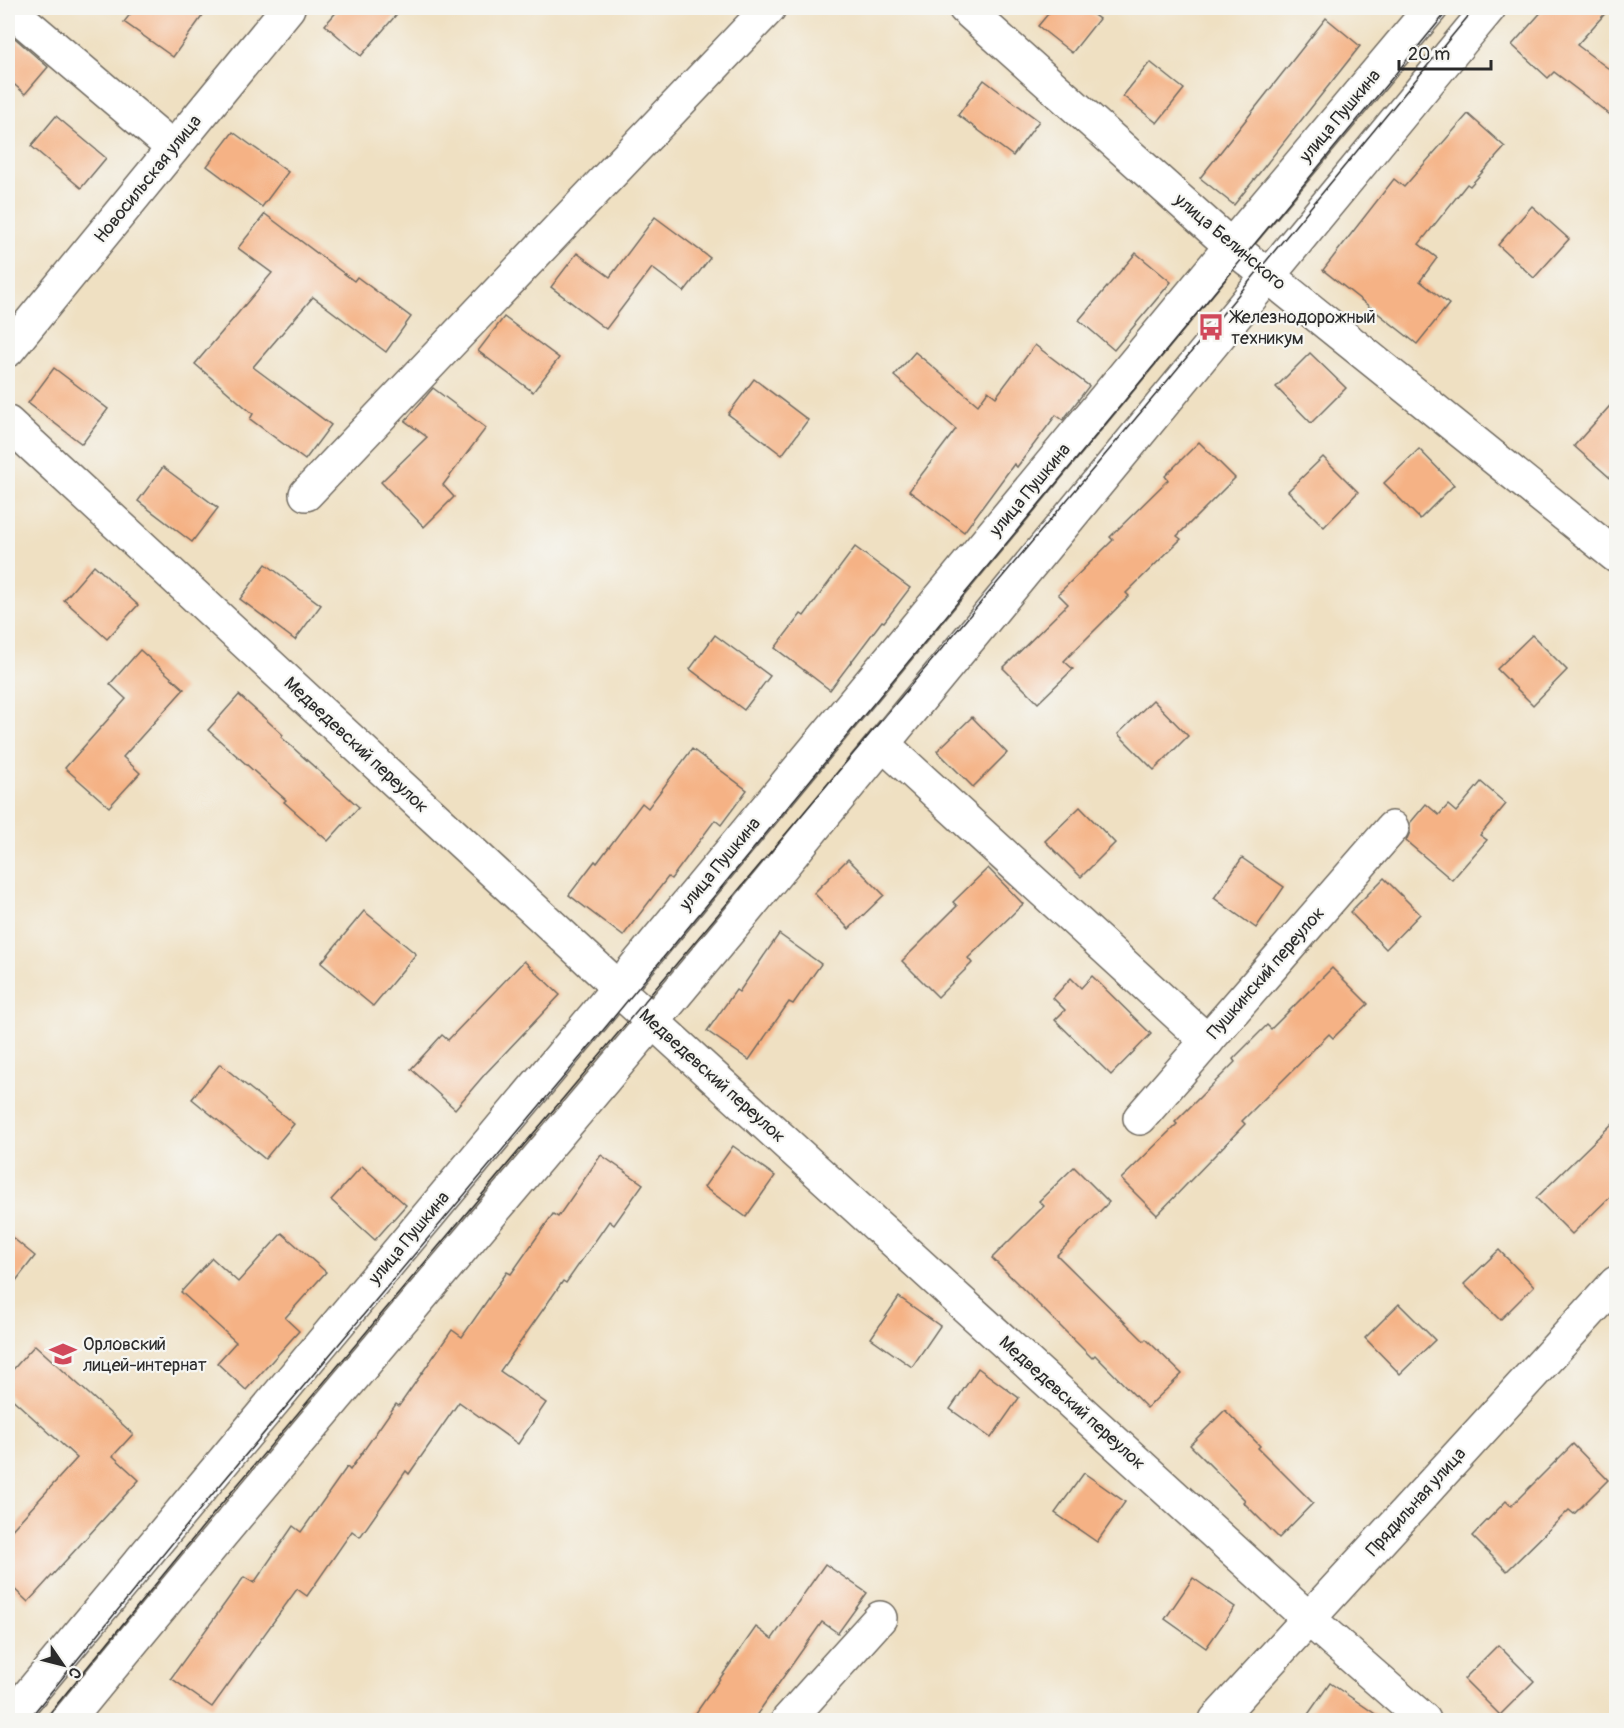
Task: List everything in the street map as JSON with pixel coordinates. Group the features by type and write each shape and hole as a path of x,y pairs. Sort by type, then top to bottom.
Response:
{"street":[{"path":"8,8 173,148"},
{"name":"Новосильская улица","path":"8,350 288,8"},
{"path":"306,494 769,8"},
{"name":"улица Белинского","path":"965,8 1232,246 1617,556"},
{"name":"улица Пушкина","path":"8,1720 1431,8"},
{"path":"68,1720 220,1534 884,745 1267,274 1489,8"},
{"name":"Медведевский переулок","path":"8,423 653,1022 1309,1619 1424,1720"},
{"path":"884,745 1207,1041"},
{"name":"Пушкинский переулок","path":"1140,1118 1392,828"},
{"name":"Прядильная улица","path":"1216,1720 1617,1283"},
{"path":"788,1720 880,1618"}],"building":[{"path":"135,8 208,8 173,57 124,22"},
{"path":"340,8 402,8 361,56 325,25"},
{"path":"1053,8 1084,8 1099,19 1072,53 1038,26"},
{"path":"1545,8 1610,8 1577,45 1617,75 1617,120 1554,72 1548,78 1512,45"},
{"path":"1326,18 1360,46 1234,205 1200,178"},
{"path":"8,32 48,67 25,94 8,79"},
{"path":"1150,62 1184,89 1157,123 1123,96"},
{"path":"984,80 1039,121 1013,156 958,115"},
{"path":"1468,114 1505,147 1470,186 1467,184 1419,244 1437,258 1420,281 1449,304 1417,344 1323,270 1394,179 1404,187"},
{"path":"56,116 106,158 81,188 31,146"},
{"path":"233,132 288,172 262,207 207,166"},
{"path":"1532,206 1569,239 1534,278 1498,245"},
{"path":"265,214 354,281 357,277 411,317 386,352 313,297 253,367 331,425 305,460 250,419 253,414 195,364 272,273 238,248"},
{"path":"655,217 710,258 684,292 652,268 606,329 551,287 577,253 610,277"},
{"path":"1136,253 1171,282 1114,350 1079,320"},
{"path":"504,317 559,358 533,392 478,351"},
{"path":"1035,345 1089,386 1063,420 1056,415 1017,467 1014,464 964,532 909,491 956,429 894,376 915,352 978,405 988,391 996,397"},
{"path":"1310,353 1346,388 1311,423 1276,387"},
{"path":"54,368 108,409 82,444 28,403"},
{"path":"754,379 808,420 782,455 728,414"},
{"path":"433,388 486,428 443,485 454,497 424,527 381,482 427,437 405,421"},
{"path":"1617,398 1617,484 1574,446"},
{"path":"1199,442 1235,478 1177,536 1181,539 1126,593 1129,596 1064,661 1073,669 1038,703 1003,668 1068,604 1058,594 1113,540 1110,537 1168,480 1165,476"},
{"path":"1419,449 1454,485 1420,519 1384,483"},
{"path":"1323,457 1358,492 1324,527 1288,491"},
{"path":"163,467 218,508 192,542 138,501"},
{"path":"855,547 910,588 830,690 775,648 801,614 804,616"},
{"path":"266,564 321,605 295,640 240,599"},
{"path":"94,565 138,605 107,639 64,600"},
{"path":"715,635 770,676 744,710 690,669"},
{"path":"1532,635 1567,670 1533,705 1497,669"},
{"path":"140,650 184,689 123,757 140,773 109,807 65,768 126,699 110,684"},
{"path":"239,695 283,735 281,737 359,807 328,841 208,730"},
{"path":"1153,700 1188,736 1154,770 1118,734"},
{"path":"972,717 1007,753 973,787 937,751"},
{"path":"692,749 747,790 721,825 715,820 671,879 668,877 623,936 569,895 595,861 597,863 642,803 648,808"},
{"path":"1481,782 1506,804 1480,835 1487,840 1452,880 1406,841 1410,832 1410,823 1426,804 1439,815 1448,805 1456,812"},
{"path":"1080,807 1115,843 1081,877 1045,841"},
{"path":"1242,858 1284,887 1256,928 1214,898"},
{"path":"848,859 884,895 849,929 814,893"},
{"path":"988,868 1023,904 968,958 972,963 938,997 902,961 957,906 953,902"},
{"path":"1384,878 1420,914 1386,949 1350,912"},
{"path":"364,911 416,954 373,1006 321,963"},
{"path":"779,934 821,964 793,1004 789,1002 749,1060 707,1031 736,990 739,992"},
{"path":"524,961 560,995 455,1109 411,1069 442,1035 448,1040"},
{"path":"1332,968 1368,1004 1333,1038 1329,1034 1242,1121 1245,1124 1157,1215 1121,1179 1177,1124 1175,1122 1235,1062 1233,1059 1267,1025 1271,1029"},
{"path":"1092,976 1151,1034 1111,1075 1055,1020 1065,1010 1053,998 1071,978 1081,988"},
{"path":"220,1064 294,1124 265,1159 192,1099"},
{"path":"1617,1119 1617,1190 1572,1234 1536,1198"},
{"path":"733,1146 775,1176 746,1217 704,1187"},
{"path":"601,1155 643,1184 614,1225 609,1221 566,1283 563,1281 500,1371 546,1403 518,1444 459,1402 409,1474 406,1471 360,1537 352,1531 307,1596 297,1589 212,1707 171,1678 244,1577 254,1583 293,1526 301,1532 347,1467 350,1470 396,1404 399,1406 452,1330 462,1337 507,1272 511,1274 553,1214 558,1217"},
{"path":"362,1166 406,1205 375,1240 331,1200"},
{"path":"1074,1167 1109,1202 1057,1255 1144,1341 1146,1339 1182,1374 1147,1408 1095,1355 1092,1358 992,1258 1044,1206 1039,1201"},
{"path":"282,1233 326,1272 285,1318 299,1331 246,1390 217,1363 236,1342 181,1292 212,1258 238,1282"},
{"path":"8,1234 35,1256 8,1291"},
{"path":"1499,1250 1534,1286 1500,1320 1464,1284"},
{"path":"899,1297 940,1326 912,1367 871,1338"},
{"path":"1399,1304 1435,1340 1400,1374 1365,1338"},
{"path":"35,1345 133,1434 113,1456 139,1480 28,1602 8,1583 8,1534 77,1458 8,1395 8,1375"},
{"path":"978,1368 1019,1398 991,1438 950,1409"},
{"path":"1225,1410 1260,1446 1258,1448 1313,1503 1279,1538 1190,1445"},
{"path":"1573,1444 1608,1480 1574,1514 1569,1510 1507,1571 1472,1536 1506,1501 1511,1506"},
{"path":"1084,1473 1125,1502 1097,1542 1055,1513"},
{"path":"825,1564 867,1593 838,1633 822,1622 753,1720 691,1720 756,1627 772,1639"},
{"path":"1193,1578 1235,1607 1206,1648 1165,1619"},
{"path":"1498,1645 1534,1681 1500,1715 1464,1679"},
{"path":"1330,1683 1384,1720 1304,1720"}],"tram line":[{"path":"28,1720 206,1502 604,1029 1450,8"},
{"path":"44,1720 218,1508 1168,380 1475,8"}],"place":[{"name":"Железнодорожный техникум","path":"1211,327"},
{"name":"Орловский лицей-интернат","path":"63,1354"}]}
